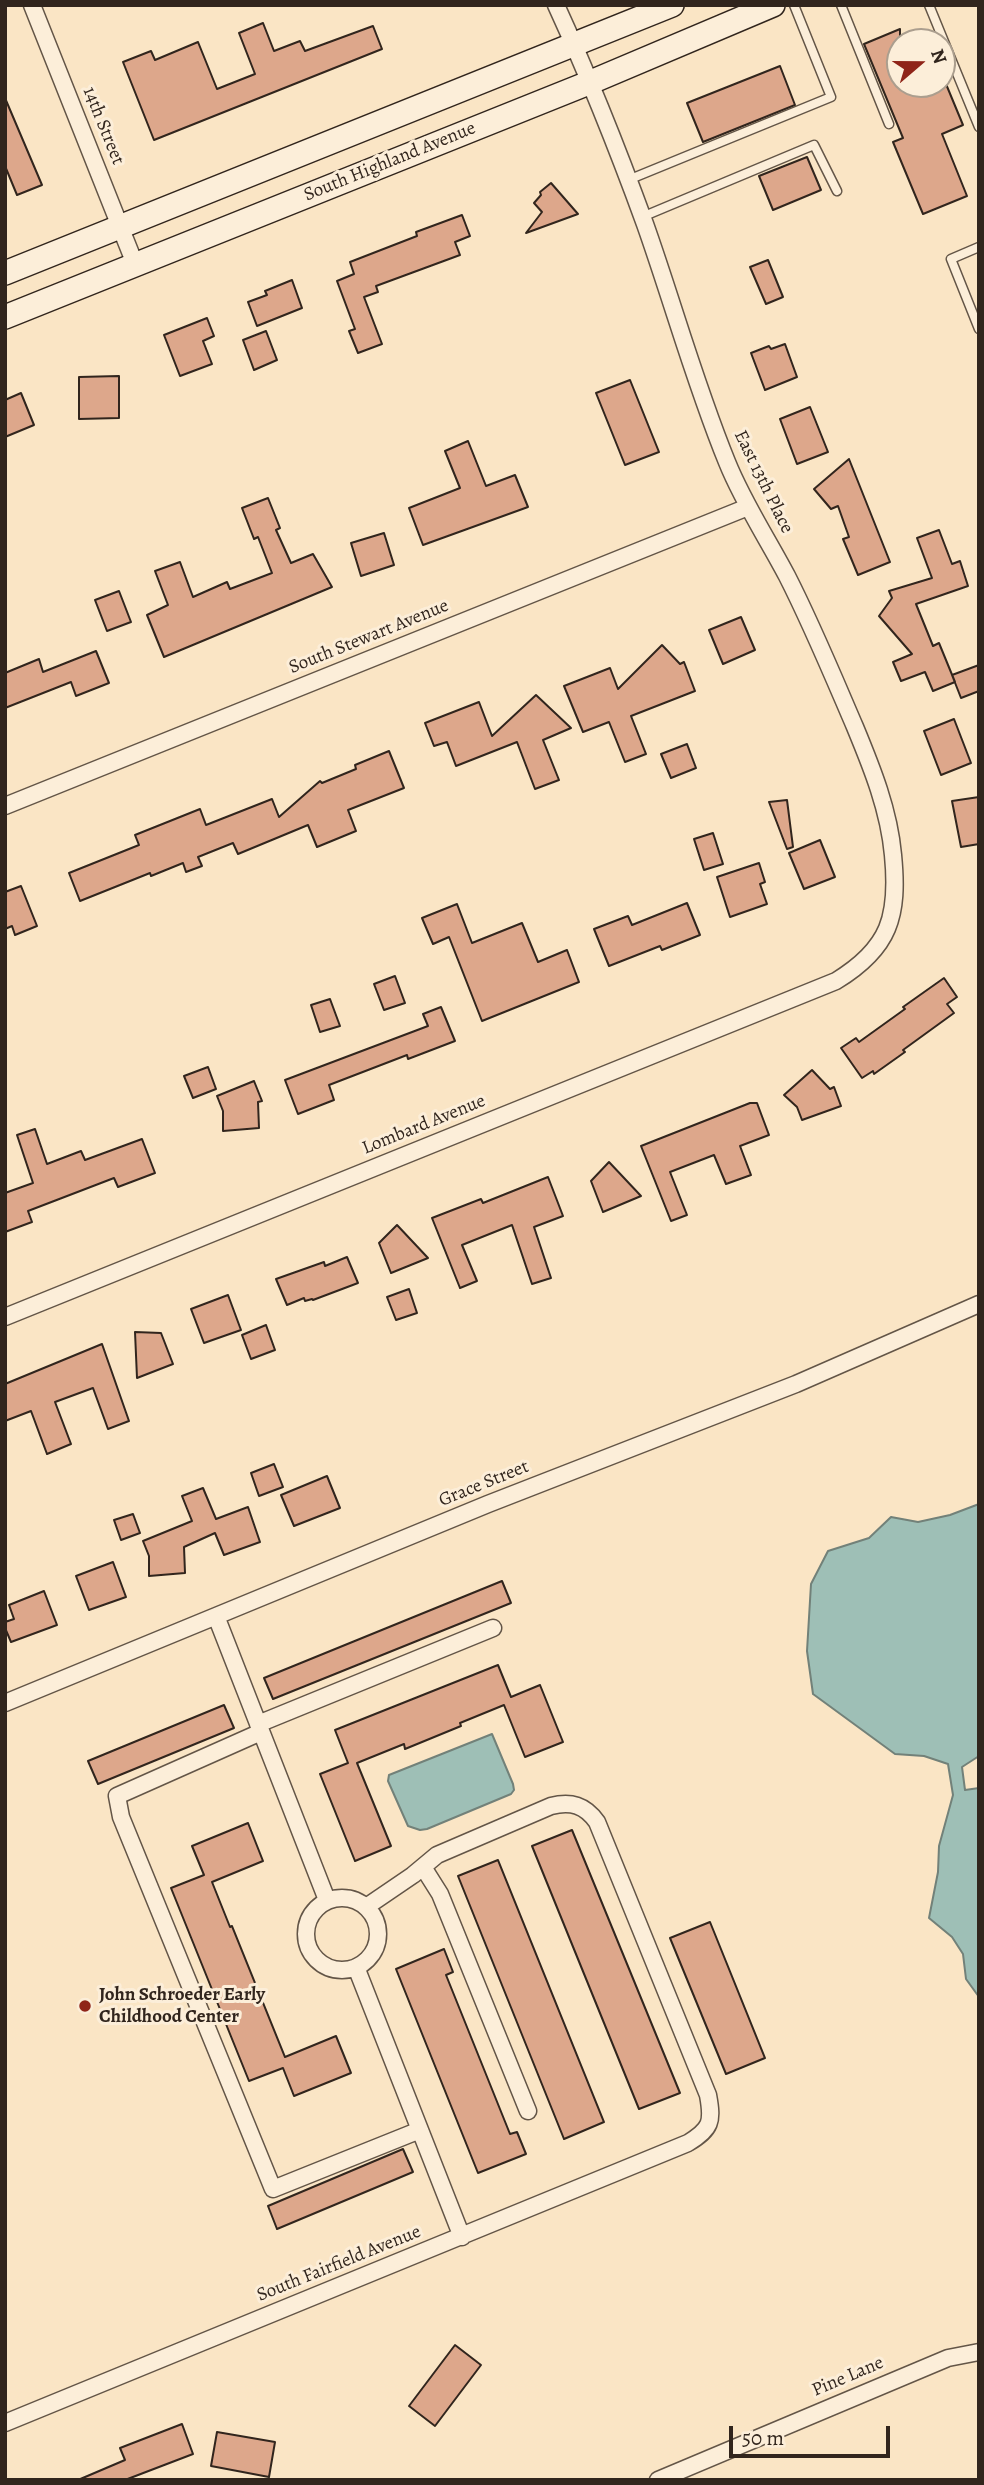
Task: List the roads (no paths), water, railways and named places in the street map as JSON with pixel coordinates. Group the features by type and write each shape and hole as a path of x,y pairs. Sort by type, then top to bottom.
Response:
{"main road":[{"name":"South Highland Avenue","path":"5,273 672,5"},
{"name":"South Highland Avenue","path":"5,317 591,82 773,5"}],"street":[{"name":"14th Street","path":"32,5 135,264"},
{"name":"East 13th Place","path":"556,5 591,82 642,217 684,347 727,463 811,623 874,772 891,835 895,890 887,932 875,952 857,968"},
{"name":"South Stewart Avenue","path":"5,806 748,507"},
{"name":"Lombard Avenue","path":"5,1317 836,981 857,968"},
{"name":"Grace Street","path":"5,1703 488,1504 796,1384 979,1304"},
{"path":"216,1616 327,1900"},
{"path":"420,2130 273,2189 121,1817 117,1796 260,1728 493,1628"},
{"name":"South Fairfield Avenue","path":"5,2423 462,2237 688,2143 705,2133 711,2110 708,2095 592,1815 574,1804 551,1806 457,1845 437,1855 423,1867"},
{"path":"366,1907 423,1867 439,1894 528,2111"},
{"path":"348,1897 366,1907 377,1924 378,1935 372,1954 356,1967 335,1970 325,1966 310,1952 305,1932 312,1913 327,1900 348,1897"},
{"path":"356,1967 462,2237"},
{"name":"Pine Lane","path":"658,2480 948,2358 979,2352"}],"lane":[{"path":"628,180 831,97 794,5"},
{"path":"841,5 889,124"},
{"path":"929,5 979,127"},
{"path":"642,217 814,145 837,191"},
{"path":"979,247 951,259 979,329"}],"water":[{"path":"979,1504 979,1756 962,1767 965,1790 979,1788 979,1997 966,1979 963,1954 952,1937 929,1918 938,1872 939,1846 953,1795 948,1764 924,1756 895,1754 813,1694 807,1651 811,1584 828,1551 869,1538 891,1517 918,1522 950,1515"},
{"path":"492,1734 513,1784 514,1790 511,1794 427,1829 408,1826 388,1781 389,1775"}],"place":[{"name":"John Schroeder Early Childhood Center","path":"85,2006"}]}
